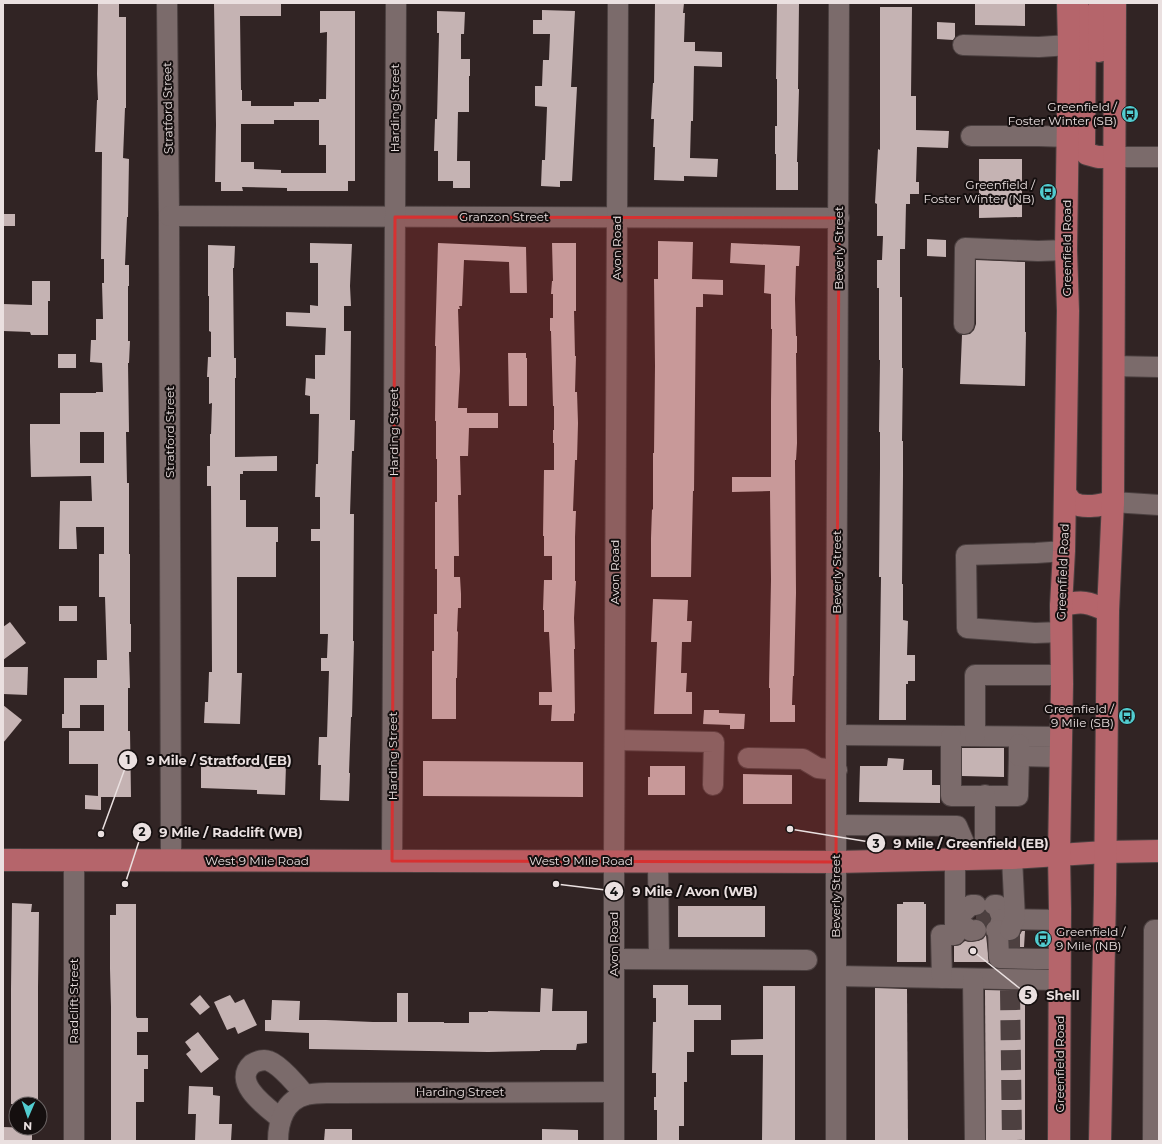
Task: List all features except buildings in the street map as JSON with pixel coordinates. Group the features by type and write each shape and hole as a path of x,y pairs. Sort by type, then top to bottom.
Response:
{"main road":[{"name":"Greenfield Road","path":"1062,1138 1059,856 1062,675 1061,606 1064,551 1068,310 1066,250 1069,45 1068,3"},
{"path":"1076,3 1085,25 1084,148 1087,154 1098,157 1114,157"},
{"path":"1100,3 1099,82 1115,103"},
{"path":"1099,1140 1108,611 1113,502 1115,3"},
{"path":"1065,493 1072,502 1080,505 1097,505 1113,502"},
{"path":"1061,606 1082,602 1093,604 1108,611"},
{"name":"West 9 Mile Road","path":"3,860 836,862 1012,858 1105,852 1159,851"}],"street":[{"name":"Stratford Street","path":"167,3 171,860"},
{"name":"Harding Street","path":"392,861 396,3"},
{"name":"Avon Road","path":"614,1141 618,3"},
{"name":"Beverly Street","path":"836,1141 839,3"},
{"path":"963,44 1039,47 1069,45"},
{"path":"971,136 1068,137"},
{"path":"1114,157 1159,157"},
{"name":"Granzon Street","path":"169,216 839,218"},
{"path":"964,324 965,248 1038,251 1066,250"},
{"path":"1114,366 1159,367"},
{"path":"1113,502 1159,505"},
{"path":"1061,632 1035,633 967,628 966,555 1064,551"},
{"path":"975,736 975,675 1062,675"},
{"path":"836,735 975,736 1019,746 1061,747"},
{"path":"951,736 951,796 1018,796 1019,746"},
{"path":"615,740 714,742 713,785"},
{"path":"748,758 803,758 818,768 837,770"},
{"path":"942,978 941,935 955,935 955,920 985,796"},
{"path":"836,825 957,826 970,859"},
{"path":"1000,928 1012,858"},
{"name":"Radclift Street","path":"74,860 74,1141"},
{"path":"658,862 659,959"},
{"path":"955,920 971,905 1036,960 1060,969"},
{"path":"1000,928 1060,920"},
{"path":"1153,1141 1156,975 1154,930 1159,930"},
{"path":"614,959 807,960"},
{"path":"836,976 973,979 1010,985 1060,969"},
{"path":"973,979 975,1141"},
{"path":"281,1119 250,1091 246,1080 248,1068 255,1062 264,1060 269,1061 276,1065 305,1095"},
{"name":"Harding Street","path":"278,1141 281,1119 285,1109 296,1099 305,1095 318,1093 614,1092"}],"highlighted area":[{"path":"395,217 839,218 836,862 392,861"}],"tunnel":[{"path":"976,919 994,919"},
{"path":"1010,930 1010,948"},
{"path":"1010,990 1012,1141"}],"place":[{"name":"Greenfield / Foster Winter (SB)","path":"1130,114"},
{"name":"Greenfield / Foster Winter (NB)","path":"1048,192"},
{"name":"Greenfield / 9 Mile (SB)","path":"1127,716"},
{"name":"9 Mile / Greenfield (EB)","path":"790,829"},
{"name":"9 Mile / Stratford (EB)","path":"101,834"},
{"name":"9 Mile / Radclift (WB)","path":"125,884"},
{"name":"9 Mile / Avon (WB)","path":"556,884"},
{"name":"Greenfield / 9 Mile (NB)","path":"1043,939"},
{"name":"Shell","path":"973,951"}]}
